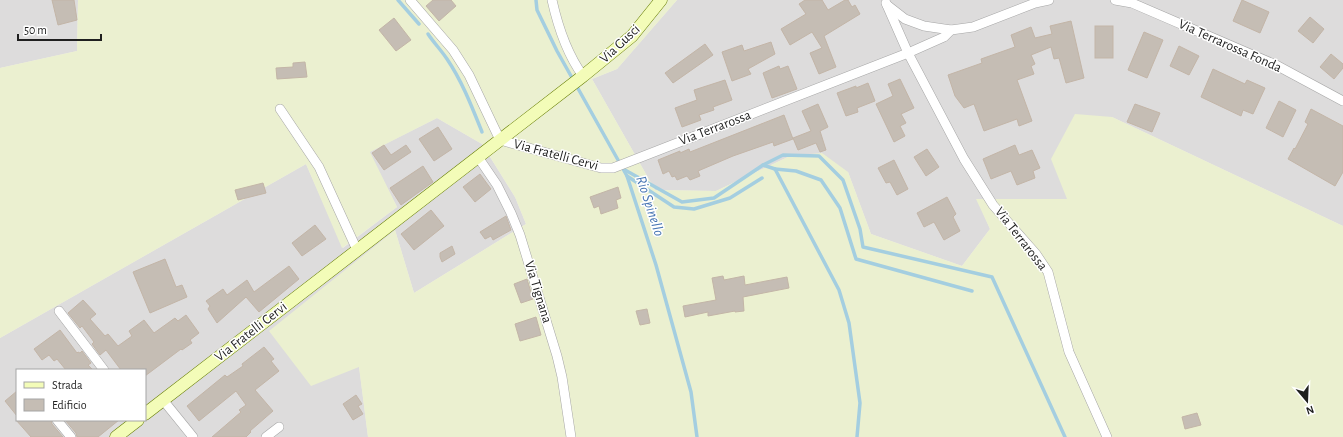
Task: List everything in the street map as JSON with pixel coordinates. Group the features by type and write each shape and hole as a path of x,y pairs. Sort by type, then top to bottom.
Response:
{"street":[{"path":"410,0 453,50 470,75 500,140"},
{"path":"552,0 557,21 579,79"},
{"name":"Via Gusci","path":"579,79 632,36 661,0"},
{"path":"885,2 905,19 924,26 951,30 973,27 1035,3 1049,0"},
{"name":"Via Terrarossa Fonda","path":"1114,0 1128,1 1276,65 1343,101"},
{"name":"Via Terrarossa","path":"885,2 908,53 964,159 993,205 1036,254 1048,272 1069,352 1107,437"},
{"name":"Via Terrarossa","path":"613,168 908,53 944,37 951,30"},
{"name":"Via Fratelli Cervi","path":"146,413 579,79"},
{"path":"280,109 319,167 357,250"},
{"name":"Via Fratelli Cervi","path":"500,140 592,166 613,168"},
{"name":"Via Tignana","path":"478,157 496,185 511,213 520,235 557,356 562,377 571,437"},
{"path":"59,311 103,369"},
{"path":"163,400 193,437"},
{"path":"58,421 71,437"},
{"path":"116,437 137,421"},
{"path":"266,437 279,427"}],"shaded area":[{"path":"0,0 78,0 77,51 0,68"},
{"path":"677,0 1343,0 1343,226 1112,117 1068,199 977,199 990,229 962,266 871,234 848,172 790,156 716,191 655,190 592,79 617,69"},
{"path":"437,118 482,144 515,197 526,224 414,293 395,230 359,366 368,437 0,437 0,338 306,164 343,248 397,207 369,152"}],"green space":[{"path":"78,0 677,0 617,69 592,79 655,190 716,191 790,156 822,153 848,172 871,234 962,266 990,229 976,199 1067,199 1051,159 1075,114 1112,117 1343,226 1343,437 368,437 359,367 311,386 269,331 395,230 414,293 526,224 515,197 482,144 437,118 370,152 397,207 342,248 306,164 0,338 0,68 77,51"}],"building":[{"path":"52,0 74,0 77,20 58,25"},
{"path":"433,0 451,0 456,6 439,21 426,6"},
{"path":"805,0 822,0 828,10 845,0 848,0 852,7 855,5 860,14 824,36 836,67 819,74 810,53 822,48 812,32 790,45 781,29 806,14 799,4"},
{"path":"1242,0 1269,12 1260,33 1233,21"},
{"path":"1310,17 1324,29 1313,43 1298,31"},
{"path":"394,18 411,40 396,51 379,30"},
{"path":"1071,21 1084,78 1066,83 1059,58 1054,59 1051,47 1031,55 1035,64 1031,66 1034,74 1017,80 1032,121 1019,126 1017,119 984,131 974,104 964,108 955,96 948,75 982,63 981,59 1015,47 1011,35 1031,27 1035,38 1052,34 1050,26"},
{"path":"1095,26 1113,26 1113,58 1095,58"},
{"path":"1144,32 1163,40 1147,78 1128,70"},
{"path":"771,42 775,54 748,69 751,74 732,81 722,52 742,45 744,51"},
{"path":"705,44 713,55 673,83 665,73"},
{"path":"1179,46 1199,56 1189,75 1170,66"},
{"path":"1331,54 1343,64 1343,68 1334,79 1320,67"},
{"path":"305,62 307,77 277,79 276,68 293,67 293,63"},
{"path":"779,66 780,69 788,66 797,89 772,98 763,73"},
{"path":"1213,69 1245,84 1247,80 1265,88 1253,114 1243,110 1241,116 1201,97"},
{"path":"900,79 914,108 901,114 906,123 900,126 905,136 894,142 876,104 893,96 888,84"},
{"path":"725,80 732,100 713,107 714,110 699,115 701,120 682,127 675,108 697,100 694,90"},
{"path":"868,83 875,101 857,108 858,112 846,116 837,93"},
{"path":"1279,101 1296,110 1283,137 1266,128"},
{"path":"818,104 828,127 820,131 826,150 820,152 816,143 798,150 793,138 811,131 802,111"},
{"path":"1135,104 1160,113 1152,132 1127,122"},
{"path":"1311,109 1343,126 1343,172 1335,186 1288,159 1308,124 1305,122"},
{"path":"784,115 793,139 774,146 773,142 733,156 698,171 700,176 690,180 687,176 677,180 675,176 672,177 669,171 663,174 658,160 680,151 680,153 689,149 690,152"},
{"path":"438,127 452,149 434,161 419,139"},
{"path":"384,145 391,155 406,145 411,152 384,170 372,153"},
{"path":"1015,145 1019,155 1032,150 1040,168 1033,171 1035,178 1017,185 1011,171 991,179 983,159"},
{"path":"927,149 939,167 926,176 914,157"},
{"path":"894,160 908,189 897,195 890,182 886,183 878,168"},
{"path":"423,166 433,182 401,205 390,188"},
{"path":"480,174 491,189 475,202 463,187"},
{"path":"263,183 266,193 238,200 235,190"},
{"path":"618,187 621,198 616,200 618,208 601,214 599,206 594,208 590,197"},
{"path":"947,197 956,214 953,217 960,231 944,240 934,222 924,227 917,213"},
{"path":"431,210 444,226 414,250 401,234"},
{"path":"506,216 511,230 493,240 491,236 485,239 480,232"},
{"path":"315,225 326,239 302,256 292,243"},
{"path":"452,246 455,254 442,262 440,253"},
{"path":"165,259 176,287 182,285 187,297 150,313 133,272"},
{"path":"289,266 299,279 259,312 246,297 217,323 208,309 210,306 206,301 223,289 227,295 247,280 254,292"},
{"path":"723,276 724,280 744,276 745,285 787,277 789,288 743,297 744,311 735,311 708,316 708,312 685,317 683,306 716,300 712,278"},
{"path":"527,279 533,299 521,303 514,284"},
{"path":"83,300 96,314 90,319 105,336 108,334 118,346 132,336 129,331 144,320 154,333 175,318 178,321 186,315 199,333 190,340 192,343 182,350 181,349 146,375 146,369 120,369 106,350 100,355 92,344 94,342 82,326 80,328 68,313"},
{"path":"647,309 650,323 640,325 636,311"},
{"path":"536,317 541,335 520,341 515,324"},
{"path":"60,330 77,353 82,351 91,363 88,365 92,369 65,369 57,359 54,361 49,355 42,360 34,349"},
{"path":"264,347 274,359 271,361 279,371 255,390 273,411 250,431 251,432 246,437 212,437 241,412 239,410 246,405 236,391 199,421 187,406 225,375 227,377 243,366 242,364"},
{"path":"16,392 16,415 5,401"},
{"path":"356,395 362,404 358,406 363,414 353,420 343,404"},
{"path":"1197,413 1201,425 1185,429 1182,417"},
{"path":"17,421 51,421 63,437 31,437"},
{"path":"66,421 118,421 98,437 77,437 76,433"}],"waterway":[{"path":"398,0 419,24"},
{"name":"Rio Spinello","path":"536,0 537,10 557,51 627,176 656,265 691,392 697,437"},
{"path":"428,34 447,59 457,76 482,132"},
{"path":"763,165 783,155 819,156 843,180 860,229 863,247 992,277 1065,437"},
{"path":"625,170 682,202 714,198 763,165 775,169 839,290 849,323 860,403 857,437"},
{"path":"775,169 796,171 821,180 840,208 856,259 972,291"},
{"path":"627,176 674,207 694,209 730,198 762,178"}]}
